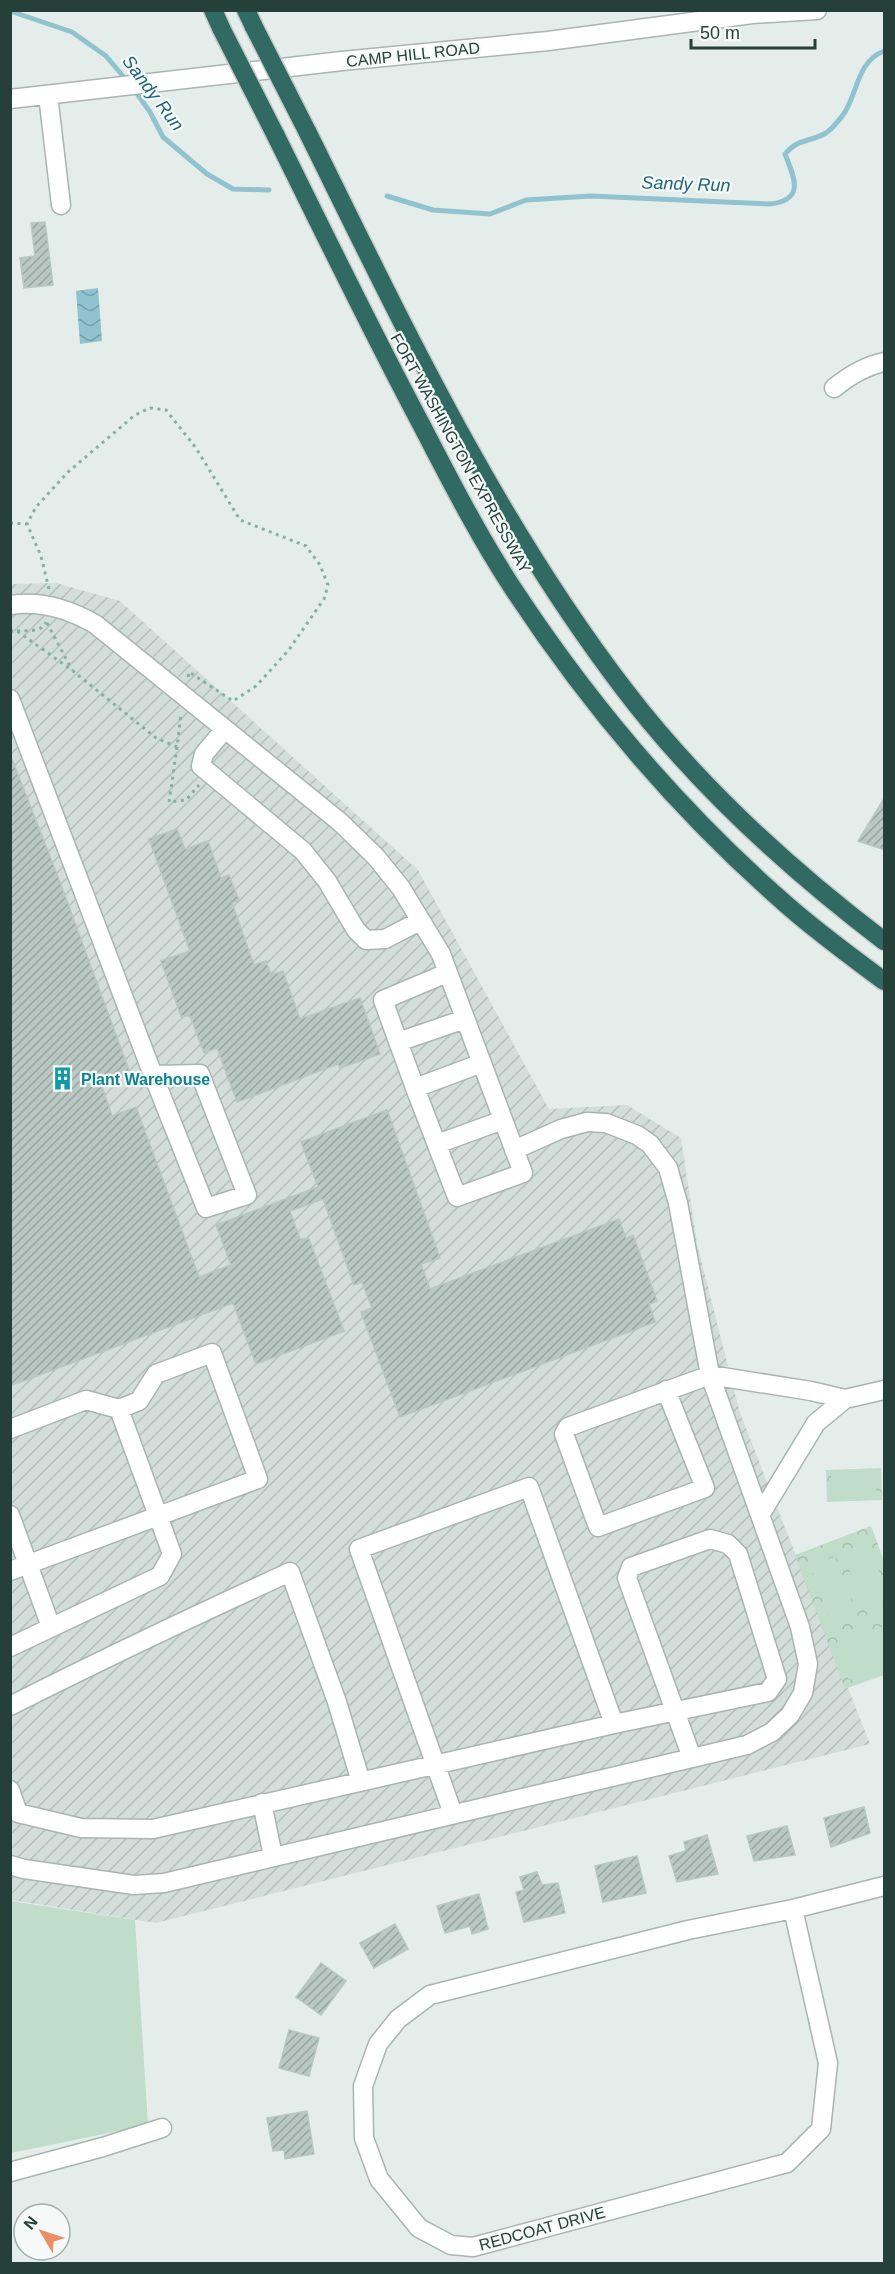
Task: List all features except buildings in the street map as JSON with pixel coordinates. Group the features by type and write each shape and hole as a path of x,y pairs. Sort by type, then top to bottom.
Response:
{"highway":[{"name":"FORT WASHINGTON EXPRESSWAY","path":"213,10 372,332 462,502 513,588 548,639 623,737 729,852 811,925 885,981"},
{"name":"FORT WASHINGTON EXPRESSWAY","path":"250,19 403,326 548,583 604,662 668,742 744,823 813,885 885,942"}],"street":[{"name":"CAMP HILL ROAD","path":"10,99 342,61 548,41 752,14 817,10"},
{"path":"48,95 61,205"},
{"path":"834,388 856,372 885,362"},
{"path":"10,604 47,605 81,616 95,624 357,837 400,888 441,954 523,1173 457,1197 383,1000 447,973"},
{"path":"10,699 153,1075 206,1208 247,1195 200,1074 153,1075"},
{"path":"225,729 204,754 201,766 303,850 327,880 356,930 366,940 385,939 420,921"},
{"path":"398,1042 465,1019"},
{"path":"415,1088 482,1064"},
{"path":"437,1144 503,1120"},
{"path":"10,1865 134,1885 164,1882 747,1745 772,1731 790,1715 803,1693 808,1664 800,1627 710,1375 674,1183 668,1168 655,1150 637,1135 606,1123 587,1122 561,1129 514,1150"},
{"path":"10,1429 86,1400 119,1409 139,1401 156,1374 212,1353 258,1479 10,1571"},
{"path":"666,1390 705,1488 598,1527 564,1434 568,1427 666,1390 710,1375 811,1391 845,1399"},
{"path":"760,1515 816,1423 845,1399 885,1389"},
{"path":"10,1647 160,1576 172,1554 119,1409"},
{"path":"453,1814 358,1549 529,1487 614,1724"},
{"path":"10,1515 51,1628"},
{"path":"10,1790 18,1813 81,1828 153,1829 614,1724 676,1711 768,1692 777,1678 738,1554 728,1544 710,1539 631,1567 627,1578 676,1711 692,1758"},
{"path":"10,1706 127,1647 290,1572 337,1702 361,1782"},
{"path":"262,1803 273,1856"},
{"name":"REDCOAT DRIVE","path":"793,1909 828,2063 821,2129 787,2163 473,2247 451,2245 419,2228 379,2179 364,2138 363,2086 378,2044 398,2019 430,1995 688,1930 793,1909 885,1886"},
{"path":"10,2172 103,2147 162,2128"}],"path":[{"path":"27,524 36,507 68,471 135,415 150,408 166,410 201,456 240,519 306,546 320,565 328,585 324,599 288,651 256,686 233,701 189,672 169,802 186,800 210,773"},
{"path":"10,523 27,524"},
{"path":"27,524 43,563 49,588 48,596"},
{"path":"10,631 38,630 44,627 47,615"},
{"path":"46,621 73,671"},
{"path":"17,631 73,671 156,738 177,747"}],"shaded area":[{"path":"56,583 120,601 418,870 549,1109 627,1105 681,1138 697,1244 740,1413 870,1744 156,1923 11,1900 10,584"}],"green space":[{"path":"881,1468 882,1500 827,1502 826,1470"},
{"path":"876,1473 876,1495 832,1496 831,1474"},
{"path":"871,1526 884,1561 884,1675 845,1689 795,1555"},
{"path":"869,1544 884,1584 884,1601 864,1609 844,1554"},
{"path":"835,1556 856,1612 830,1622 810,1566"},
{"path":"884,1626 884,1667 849,1680 836,1644"},
{"path":"10,1901 135,1920 148,2125 11,2153"}],"water":[{"path":"98,288 102,341 80,344 76,291"}],"waterway":[{"name":"Sandy Run","path":"10,11 72,32 106,56 127,81"},
{"name":"Sandy Run","path":"387,196 433,210 490,214 526,200 591,196 770,204 781,202 789,198 794,186 792,171 785,154 795,145 820,136 834,126 845,112 864,69 875,56 884,51"},
{"name":"Sandy Run","path":"133,88 150,112 163,137 207,174 233,189 269,190"}],"place":[{"name":"Plant Warehouse","path":"63,1079"}]}
